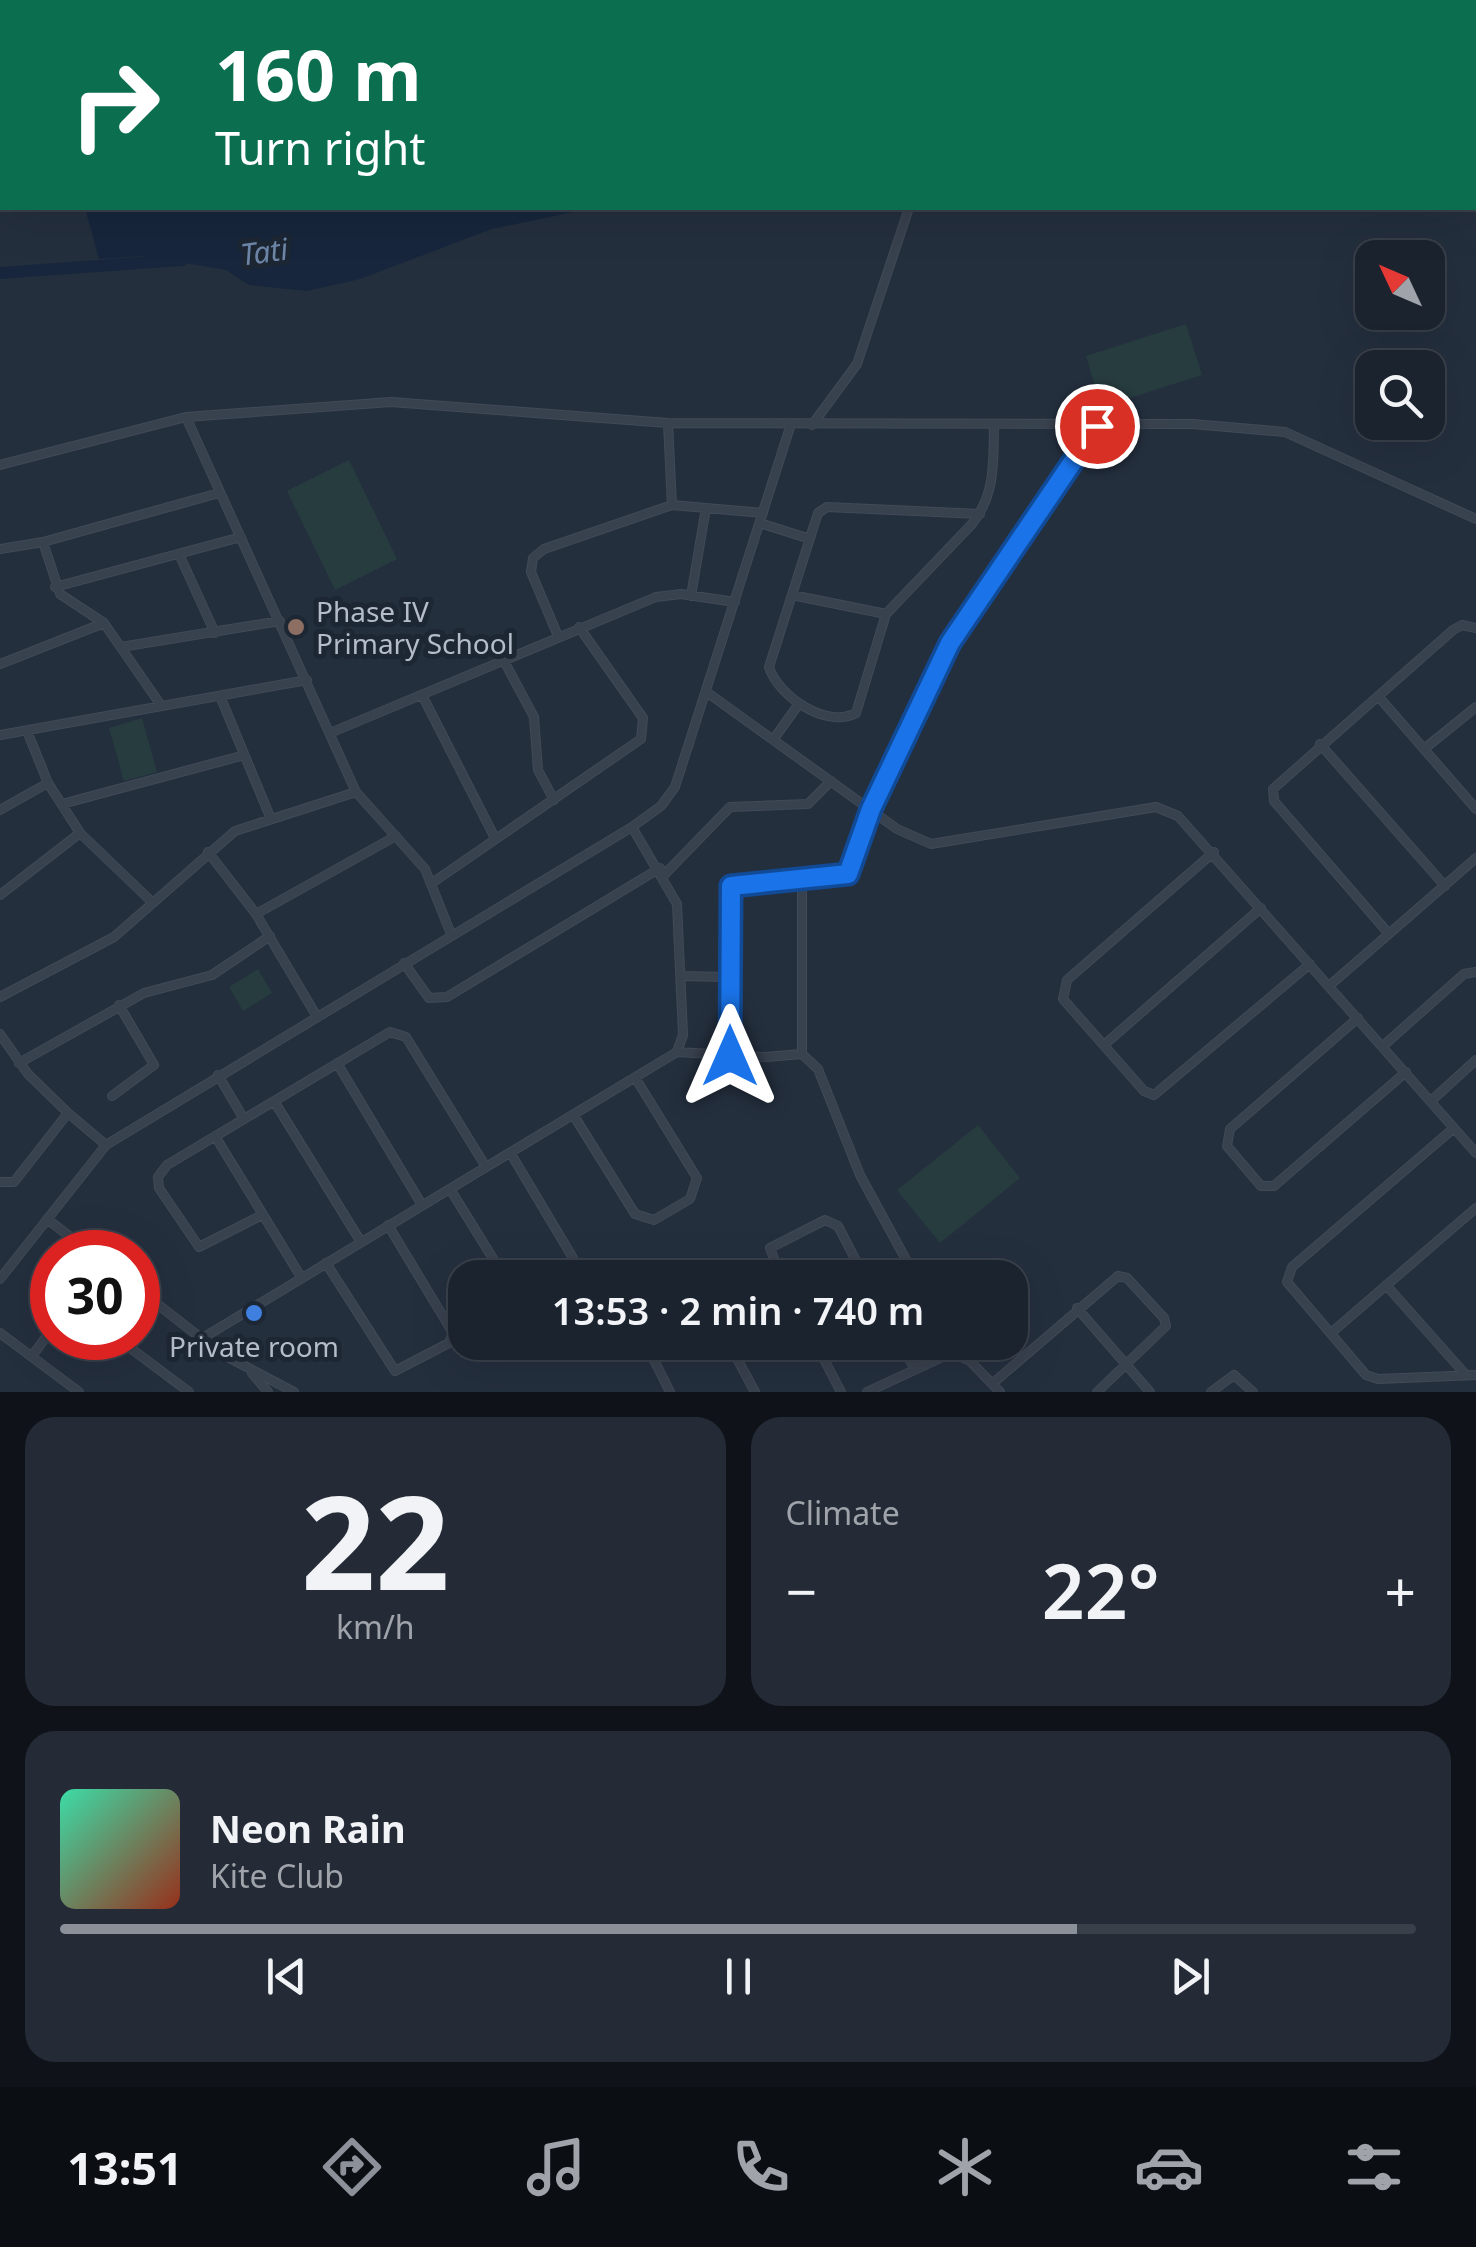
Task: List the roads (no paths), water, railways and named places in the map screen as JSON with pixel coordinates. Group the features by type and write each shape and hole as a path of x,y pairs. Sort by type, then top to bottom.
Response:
{"street":[{"path":"812,425 857,364 908,210"},
{"path":"0,465 186,418 391,402 668,423 1193,424 1286,432 1476,519"},
{"path":"186,418 356,792 432,883 451,934"},
{"path":"668,423 672,505"},
{"path":"1,1277 106,1145 661,806 675,787 708,693 791,424"},
{"path":"980,514 827,507 815,516 769,667 798,705 838,718 856,713 886,614 980,514 992,492 994,425"},
{"path":"730,1056 731,886 848,874 871,809 950,643 1097,426"},
{"path":"0,549 44,542 219,494"},
{"path":"558,636 531,572 533,558 544,549 672,505 763,513"},
{"path":"691,596 706,508"},
{"path":"760,523 807,538"},
{"path":"55,587 242,537"},
{"path":"44,542 55,587 67,601 104,623 160,704"},
{"path":"179,554 215,633"},
{"path":"792,595 886,614"},
{"path":"330,733 656,597 691,596 735,602"},
{"path":"122,647 280,621"},
{"path":"0,664 104,623"},
{"path":"1389,934 1274,801 1273,789 1280,778 1452,630 1462,625 1476,628"},
{"path":"432,883 635,746 644,732 643,718 579,628"},
{"path":"503,659 534,716 538,770 554,800"},
{"path":"0,735 307,680"},
{"path":"708,693 897,829 931,844 1156,807 1178,816 1214,852 1476,1153"},
{"path":"422,695 495,838"},
{"path":"220,696 241,756 270,819"},
{"path":"1378,696 1476,809"},
{"path":"773,740 798,705"},
{"path":"1424,749 1476,706"},
{"path":"26,731 48,782 80,833 152,903"},
{"path":"1320,744 1444,886"},
{"path":"62,804 241,756"},
{"path":"404,962 429,998 447,996 662,872 730,807 808,804 831,781"},
{"path":"0,810 48,782"},
{"path":"0,980 4,994 99,946 235,830 356,792"},
{"path":"201,1339 676,1052 684,1035 680,919 662,872 632,827"},
{"path":"0,895 80,833"},
{"path":"256,914 396,836"},
{"path":"208,852 256,914 316,1016"},
{"path":"1214,852 1062,987 1064,999 1144,1091 1154,1095 1310,964"},
{"path":"1330,986 1476,858"},
{"path":"802,880 802,1054"},
{"path":"1104,1045 1261,908"},
{"path":"19,1063 150,990 212,974 270,936"},
{"path":"1384,1046 1464,974 1476,972"},
{"path":"682,976 729,977"},
{"path":"112,1096 154,1065 119,1005"},
{"path":"1358,1018 1230,1129 1227,1146 1262,1186 1274,1186 1406,1072"},
{"path":"0,1034 19,1063 68,1114 106,1145"},
{"path":"262,1215 199,1247 158,1188 158,1176 168,1165 384,1034 402,1034 486,1168"},
{"path":"676,1052 730,1056 802,1054 818,1069 860,1175 906,1260"},
{"path":"1431,1101 1476,1060"},
{"path":"336,1063 422,1205"},
{"path":"218,1075 244,1118"},
{"path":"574,1116 634,1214 654,1220 690,1199 697,1188 696,1178 636,1079"},
{"path":"274,1100 361,1242"},
{"path":"0,1182 14,1182 68,1114"},
{"path":"1454,1128 1292,1268 1289,1287 1373,1378 1471,1375"},
{"path":"215,1136 302,1277"},
{"path":"510,1154 572,1260"},
{"path":"450,1188 494,1260"},
{"path":"1330,1333 1476,1208"},
{"path":"47,1219 61,1230"},
{"path":"774,1260 770,1248 825,1220 838,1226 856,1260"},
{"path":"326,1263 395,1371 450,1343 453,1333 388,1225"},
{"path":"992,1383 1118,1276 1127,1278 1164,1318 1162,1333 1096,1392"},
{"path":"1386,1285 1471,1375"},
{"path":"160,1307 248,1369 294,1392"},
{"path":"1078,1308 1150,1392"},
{"path":"0,1333 30,1355"},
{"path":"37,1360 79,1392"},
{"path":"147,1360 190,1392"},
{"path":"653,1360 670,1392"},
{"path":"738,1360 755,1392"},
{"path":"824,1360 841,1392"},
{"path":"910,1360 914,1368"},
{"path":"867,1392 934,1360"},
{"path":"970,1360 1000,1392"},
{"path":"248,1369 268,1392"},
{"path":"1210,1392 1234,1376 1253,1392"}],"water":[{"path":"86,210 582,210 492,229 360,279 307,291 249,285 226,270 144,256 99,259"}],"waterway":[{"name":"Tati","path":"0,273 182,260"}],"place":[{"name":"Phase IV Primary School","path":"296,627"},
{"name":"Private room","path":"254,1313"}]}
